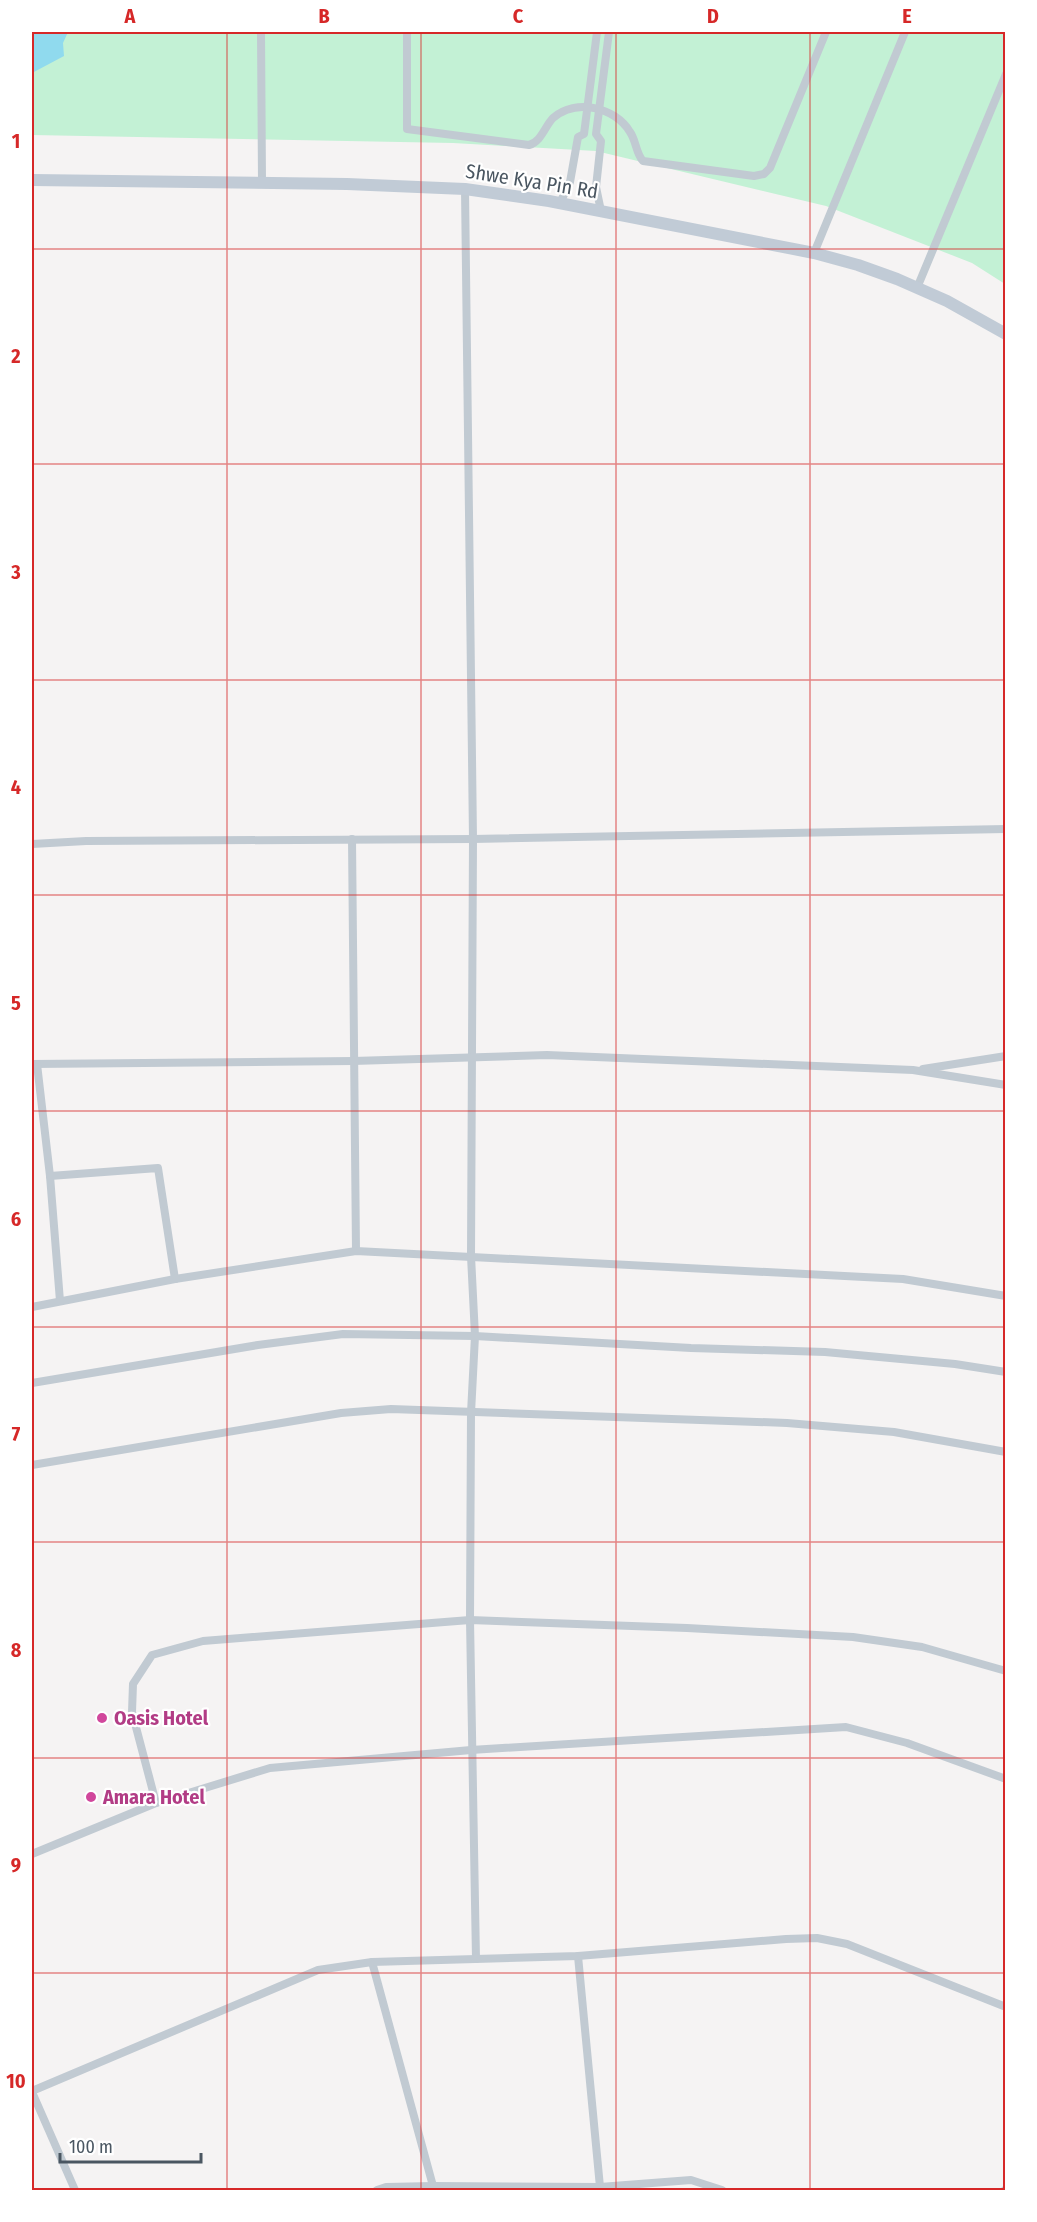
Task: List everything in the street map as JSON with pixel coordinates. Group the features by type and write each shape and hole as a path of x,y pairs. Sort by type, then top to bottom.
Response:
{"street":[{"path":"261,32 262,182"},
{"path":"407,32 406,129 529,145 535,143 555,117 574,108 587,107 610,112 624,123 643,161 754,176 764,174 770,168 826,32"},
{"path":"560,203 570,182 578,137 584,134 597,32"},
{"path":"601,211 596,188 601,141 596,134 609,32"},
{"path":"814,253 905,32"},
{"path":"917,288 1005,74"},
{"name":"Shwe Kya Pin Rd","path":"32,180 262,182 465,189 560,203 814,253 858,265 947,301 1005,334"},
{"path":"465,189 473,839 471,1256 475,1336 471,1413 470,1620 476,1959"},
{"path":"32,844 86,841 473,839 1005,829"},
{"path":"352,839 356,1251"},
{"path":"60,1301 50,1176 34,1064 353,1061 547,1055 913,1070 1005,1085"},
{"path":"913,1070 1005,1056"},
{"path":"50,1176 158,1168 175,1279"},
{"path":"32,1307 175,1279 356,1251 903,1279 1005,1296"},
{"path":"32,1383 258,1344 343,1334 475,1336 825,1352 955,1364 1005,1372"},
{"path":"32,1465 340,1413 391,1410 787,1423 894,1432 1005,1452"},
{"path":"156,1803 132,1712 133,1684 152,1655 203,1641 470,1620 853,1637 922,1647 1005,1671"},
{"path":"32,1854 156,1803 270,1768 471,1750 846,1727 907,1743 1005,1779"},
{"path":"75,2190 32,2091 318,1970 372,1962 578,1956 817,1938 847,1944 1005,2007"},
{"path":"578,1956 600,2187"},
{"path":"372,1962 433,2186"},
{"path":"377,2190 386,2187 433,2186 600,2187 691,2180 722,2190"}],"green space":[{"path":"32,32 1005,32 1005,284 972,263 826,206 596,151 453,143 32,135"}],"water":[{"path":"32,32 68,32 63,43 64,56 32,73"}],"place":[{"name":"Oasis Hotel","path":"102,1718"},
{"name":"Amara Hotel","path":"91,1797"}]}
